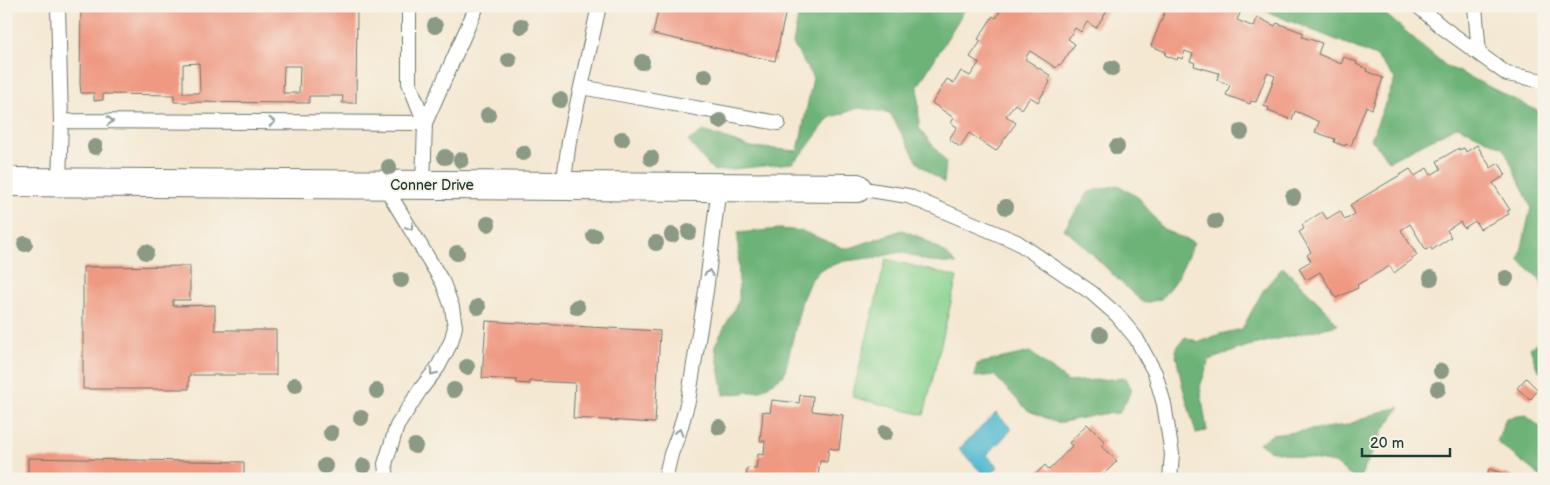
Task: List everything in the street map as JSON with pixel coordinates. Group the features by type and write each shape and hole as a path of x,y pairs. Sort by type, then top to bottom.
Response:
{"street":[{"name":"Conner Drive","path":"6,182 857,188"}],"lane":[{"path":"58,6 61,121 59,182"},
{"path":"409,6 409,83 425,123"},
{"path":"423,185 425,123 477,6"},
{"path":"563,187 569,141 599,6"},
{"path":"1418,6 1442,27 1508,74 1544,81"},
{"path":"1475,6 1479,54"},
{"path":"581,86 778,123"},
{"path":"61,121 425,123"},
{"path":"384,185 443,283 452,308 455,327 451,342 438,367 420,390 398,426 385,464 387,479"},
{"path":"665,479 688,402 706,291 719,187"},
{"path":"857,188 908,196 1017,242 1092,293 1117,315 1136,338 1155,373 1164,404 1172,454 1170,479"}],"green space":[{"path":"800,6 967,6 918,86 919,128 946,162 944,183 919,164 890,113 859,108 829,118 802,154 792,163 714,171 688,141 703,131 750,147 798,151 813,78 793,44"},
{"path":"1253,6 1376,6 1445,65 1544,114 1544,292 1540,279 1519,261 1531,207 1504,148 1458,126 1389,161 1371,139 1395,79 1376,56"},
{"path":"1118,185 1139,198 1164,230 1194,243 1177,278 1161,299 1144,303 1064,229 1089,192"},
{"path":"780,229 802,231 843,248 850,248 902,230 922,238 944,252 957,264 931,262 901,252 845,261 821,269 810,281 802,300 784,375 760,391 724,395 715,345 739,300 738,233"},
{"path":"886,259 957,277 924,415 852,397"},
{"path":"1283,267 1324,308 1338,325 1248,346 1209,360 1200,387 1207,431 1196,433 1182,384 1175,350 1185,337 1199,342 1220,334 1242,329 1264,289"},
{"path":"1544,337 1544,376 1537,368 1530,348"},
{"path":"1030,352 1068,382 1126,378 1132,390 1119,413 1102,414 1058,423 1027,410 994,375 975,377 977,364"},
{"path":"1400,407 1384,429 1359,479 1355,479 1335,463 1269,450 1259,443 1272,435 1347,425 1380,412"},
{"path":"1525,415 1544,430 1544,479 1497,442 1506,418"}],"water":[{"path":"996,413 1012,429 987,455 998,467 987,478 959,449"}],"building":[{"path":"81,6 357,6 356,103 342,103 343,96 309,96 309,103 174,102 174,95 103,94 103,100 94,101 94,93 81,93","holes":["199,63 200,93 183,93 183,64","284,66 300,66 299,93 283,93"]},
{"path":"659,6 787,6 775,61 653,34"},
{"path":"1000,6 1110,6 1096,28 1087,22 1081,32 1075,28 1068,39 1075,44 1061,65 1059,64 1056,68 1030,51 1025,59 1051,76 1048,80 1050,82 1038,102 1030,97 1022,109 1015,104 1006,116 1016,123 996,151 969,133 960,147 949,139 957,127 951,123 954,118 932,103 947,79 954,83 961,71 970,76 979,63 970,57 981,41 978,39 993,16 996,18 1000,11 998,10"},
{"path":"1167,6 1232,6 1241,11 1237,20 1254,27 1257,17 1275,26 1277,23 1304,33 1302,37 1322,43 1318,54 1341,64 1344,57 1357,62 1356,64 1367,69 1366,71 1383,78 1372,109 1366,106 1351,146 1334,142 1335,139 1315,132 1319,122 1295,111 1292,120 1268,111 1269,108 1264,106 1275,76 1267,73 1256,102 1251,101 1250,104 1226,95 1230,85 1217,80 1219,73 1194,66 1195,63 1190,61 1193,54 1185,51 1182,59 1178,57 1177,60 1165,55 1166,52 1151,46"},
{"path":"1477,145 1491,168 1499,163 1506,175 1493,183 1510,210 1507,211 1509,214 1480,229 1475,221 1464,228 1460,222 1447,230 1451,237 1432,250 1430,247 1426,250 1410,224 1401,230 1417,255 1413,259 1394,273 1390,266 1357,285 1358,288 1336,298 1320,272 1306,280 1299,268 1311,261 1307,255 1311,252 1299,232 1304,229 1302,225 1322,212 1327,219 1340,211 1345,220 1355,214 1350,205 1410,169 1415,176 1427,168 1431,175 1441,169 1437,161 1459,148 1459,150 1464,148 1466,152"},
{"path":"190,266 190,300 173,300 173,306 215,305 215,330 276,330 276,375 189,375 189,389 83,389 83,267"},
{"path":"486,321 660,331 655,423 573,418 575,383 530,381 530,384 516,383 517,380 482,378"},
{"path":"1526,378 1538,390 1530,400 1517,388"},
{"path":"800,395 813,396 812,411 843,415 839,450 829,448 827,462 820,461 818,476 827,477 827,479 746,479 747,468 756,469 758,454 764,455 765,441 760,441 763,411 770,413 772,400 799,403"},
{"path":"1087,424 1105,442 1101,446 1117,461 1099,479 1031,479 1045,465 1049,470 1072,446 1069,443"},
{"path":"28,458 244,462 244,479 28,479"},
{"path":"1489,469 1517,478 1517,479 1486,479"}]}
